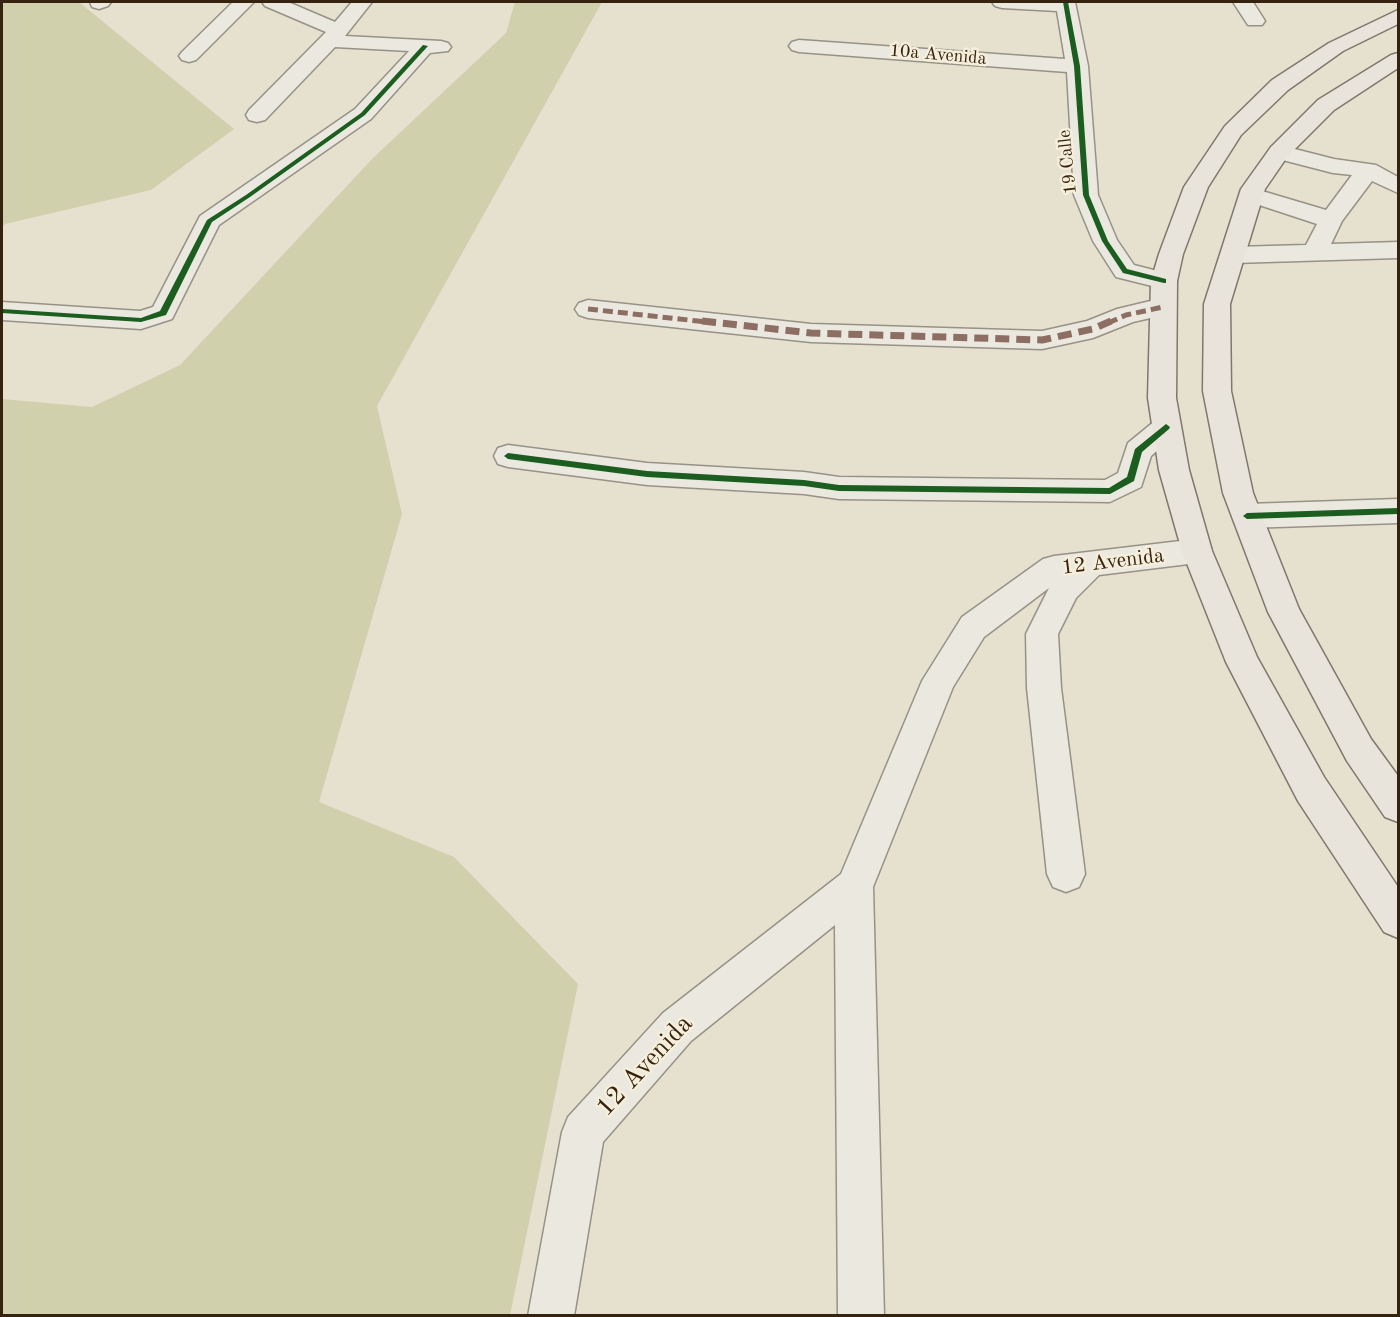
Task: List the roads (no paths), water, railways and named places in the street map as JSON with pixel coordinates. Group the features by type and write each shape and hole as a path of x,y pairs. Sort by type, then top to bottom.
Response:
{"highway":[{"path":"1398,16 1336,47 1280,85 1233,131 1196,187 1171,254 1164,294 1162,398 1174,470 1197,551 1243,662 1300,768 1398,919"},
{"path":"1398,59 1326,105 1279,152 1252,195 1217,304 1217,391 1238,493 1284,612 1359,750 1398,805"}],"street":[{"path":"189,56 244,2"},
{"path":"2,311 141,320 163,313 209,221 363,114 434,47 334,36 272,2"},
{"path":"257,115 334,36 362,2"},
{"path":"1002,2 1065,4"},
{"path":"1244,2 1256,21"},
{"name":"19 Calle","path":"1065,4 1077,66 1086,195 1105,242 1125,271 1164,294"},
{"name":"10a Avenida","path":"799,46 1077,66"},
{"path":"1279,152 1333,166 1368,170 1398,186"},
{"path":"1314,253 1331,220 1368,170"},
{"path":"1252,195 1331,220"},
{"path":"1234,255 1398,250"},
{"path":"588,309 811,333 1042,340 1093,329 1126,315 1164,294"},
{"path":"508,456 647,474 804,483 839,488 1110,491 1131,479 1138,451 1166,427"},
{"path":"1247,516 1398,511"},
{"name":"12 Avenida","path":"861,1316 854,887 939,681 973,627 1054,568 1197,551"},
{"path":"1066,874 1044,688 1042,634 1065,589 1090,564"},
{"name":"12 Avenida","path":"551,1316 583,1132 677,1027 854,887"}]}
